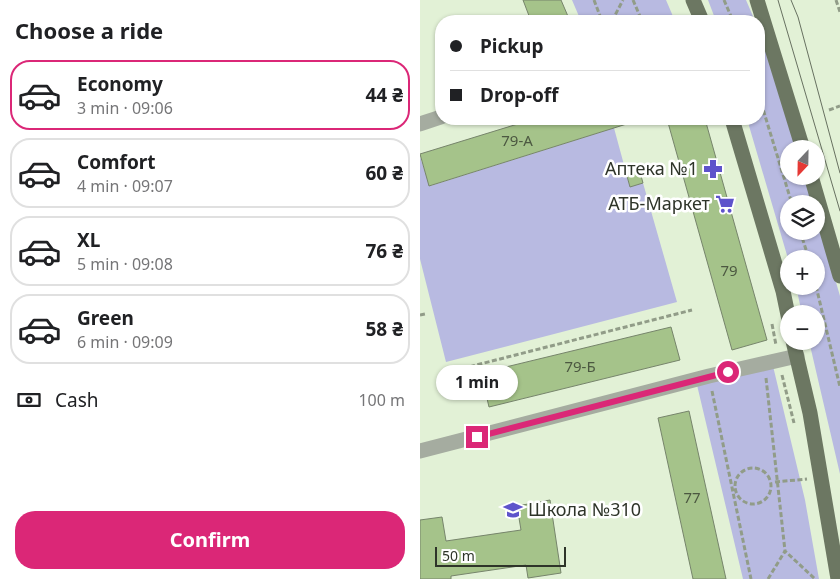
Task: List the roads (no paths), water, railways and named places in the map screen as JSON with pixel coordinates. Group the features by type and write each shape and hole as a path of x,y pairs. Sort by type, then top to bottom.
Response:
{"main road":[{"path":"693,0 699,15"},
{"path":"757,0 762,15"},
{"path":"765,26 800,140"},
{"path":"734,125 786,305"},
{"path":"814,185 840,276"},
{"path":"795,350 810,413 838,579"}],"lane":[{"path":"420,124 435,119"},
{"path":"420,451 709,376 765,365 791,350"}],"tram line":[{"path":"778,0 840,211"},
{"path":"791,0 798,17 840,173"}],"place":[{"name":"Аптека №1","path":"713,169"},
{"name":"АТБ-Маркет","path":"725,204"},
{"name":"Школа №310","path":"513,510"}]}
